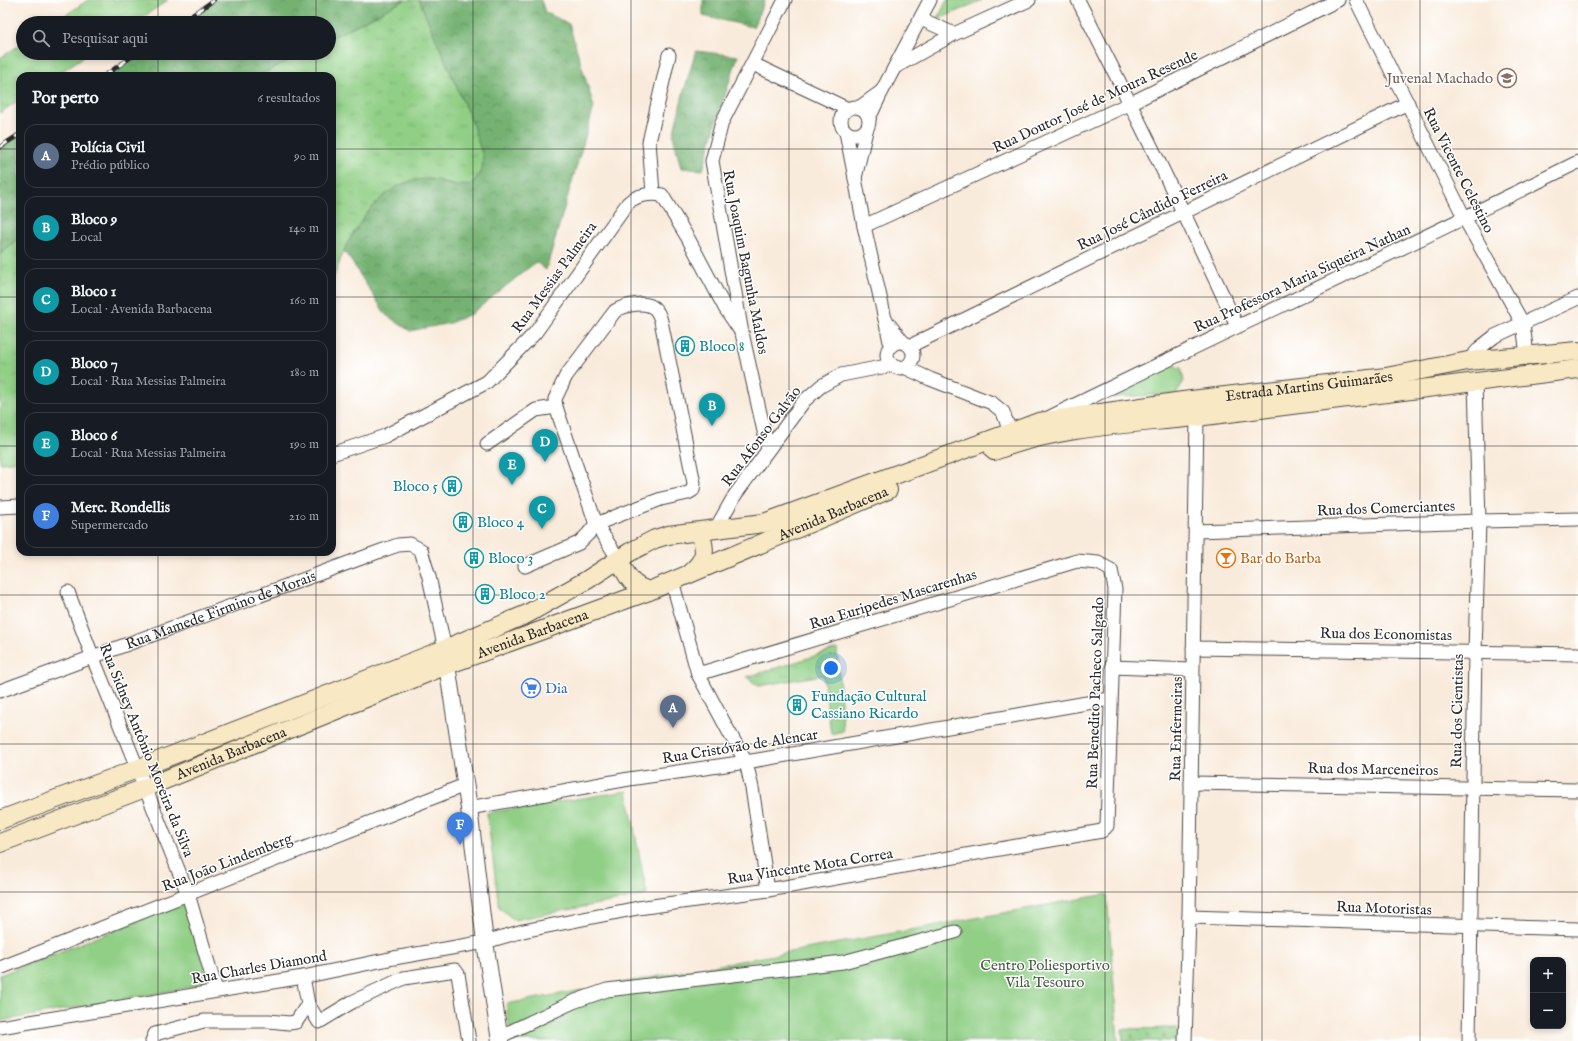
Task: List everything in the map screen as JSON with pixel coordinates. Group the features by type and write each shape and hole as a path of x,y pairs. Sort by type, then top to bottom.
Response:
{"main road":[{"name":"Estrada Martins Guimarães","path":"1039,422 1183,401 1386,378 1468,361 1578,351"},
{"path":"1524,376 1528,368 1527,355"},
{"path":"1468,361 1469,370 1475,382"},
{"name":"Estrada Martins Guimarães","path":"1066,431 1578,369"},
{"name":"Avenida Barbacena","path":"0,843 145,788 446,657 527,614 587,580 630,552 655,539 668,535 764,523 1039,422"},
{"name":"Avenida Barbacena","path":"0,820 446,657 649,591 886,491 1009,445 1066,431"},
{"path":"680,578 698,566 703,558 708,531"},
{"path":"619,560 630,580 640,588 649,591"}],"street":[{"name":"Rua Joaquim Bagunha Maldos","path":"768,449 742,333 712,161 722,122 785,0"},
{"path":"869,118 930,0"},
{"path":"895,68 954,34 1028,0"},
{"path":"1078,0 1131,103 1237,326"},
{"name":"Rua Doutor José de Moura Resende","path":"864,226 1131,103 1338,0"},
{"name":"Rua Vicente Celestino","path":"1356,0 1465,218 1523,324 1527,355"},
{"path":"921,19 954,34"},
{"path":"669,55 649,142 653,193 662,195 689,240 724,308 742,333"},
{"path":"753,64 868,113 870,122 866,131 855,178"},
{"path":"882,91 842,116 841,120 843,128 846,132 864,226 885,319 901,345 912,349 913,357 910,364 898,366"},
{"name":"Rua José Cândido Ferreira","path":"901,345 1184,212 1408,103"},
{"path":"846,132 854,135 862,134 866,131"},
{"name":"Rua Professora Maria Siqueira Nathan","path":"1039,422 1465,218 1578,162"},
{"name":"Rua Messias Palmeira","path":"336,453 385,436 487,382 535,333 628,203 633,198 653,193"},
{"path":"1468,361 1481,347 1495,336 1578,298"},
{"path":"525,566 579,543 596,524 661,499 688,493 693,490 694,483 661,321 656,310 648,305 624,306 615,310 566,376 555,399 556,407 596,524 619,560"},
{"path":"901,345 889,349 887,357 898,366 992,403 1003,412 1010,432"},
{"name":"Rua Afonso Galvão","path":"708,531 804,401 821,386 841,375 898,366"},
{"name":"Rua dos Cientistas","path":"1469,1041 1474,651 1479,521 1475,382"},
{"path":"487,444 536,410 556,407"},
{"name":"Rua Enfermeiras","path":"1185,1041 1189,917 1197,416"},
{"path":"0,507 16,506"},
{"name":"Rua dos Comerciantes","path":"1196,531 1578,519"},
{"name":"Rua Mamede Firmino de Morais","path":"0,691 378,552 398,545 410,544 421,550 429,577 446,657"},
{"name":"Rua Euripedes Mascarenhas","path":"698,674 1077,561 1098,563"},
{"name":"Rua Benedito Pacheco Salgado","path":"1098,563 1110,570 1114,589 1107,826 1102,831"},
{"path":"680,578 698,674 728,732 746,762 752,788 768,890"},
{"name":"Rua Sidney Antônio Moreira da Silva","path":"68,592 137,769 188,894 216,990"},
{"name":"Rua dos Economistas","path":"1193,648 1474,651 1578,654"},
{"path":"446,657 469,808 485,942 499,1039 573,1002 606,990 843,962 955,932"},
{"path":"1112,667 1192,670"},
{"name":"Rua Cristóvão de Alencar","path":"469,808 629,779 746,762 1110,700"},
{"name":"Rua dos Marceneiros","path":"1191,783 1578,790"},
{"name":"Rua João Lindemberg","path":"0,968 465,785"},
{"name":"Rua Vincente Mota Correa","path":"523,931 638,908 768,890 1102,831"},
{"name":"Rua Motoristas","path":"1189,917 1578,929"},
{"name":"Rua Charles Diamond","path":"0,1027 216,990 303,977 394,958 485,942 523,931"},
{"path":"303,977 308,1004 319,1022 352,1002 404,978 455,970 458,974 469,1041"},
{"path":"152,1041 156,1034 204,1021 296,1022 308,1004"}],"green space":[{"path":"88,0 168,0 144,16 64,16"},
{"path":"215,0 405,0 336,35 336,16 192,16"},
{"path":"405,0 419,0 471,120 484,157 482,170 472,184 464,187 429,179 411,180 354,231 344,250 336,271 336,72 266,72 289,60 336,60 336,35"},
{"path":"419,0 541,0 545,12 569,24 594,107 546,270 536,262 471,314 450,323 410,331 386,315 344,250 358,225 367,213 376,202 387,193 412,181 427,179 436,180 453,186 472,184 482,170 483,157 471,120"},
{"path":"703,0 765,0 753,27 703,16"},
{"path":"947,0 982,0 937,20"},
{"path":"16,48 16,60 79,60 61,72 16,72 16,102 0,113 0,58"},
{"path":"696,51 738,56 717,119 703,170 681,168 673,136 683,94"},
{"path":"128,60 289,60 266,72 110,72"},
{"path":"16,137 16,240 0,254 0,147"},
{"path":"16,240 16,461 0,463 0,254"},
{"path":"1170,365 1181,368 1184,381 1176,394 1097,398"},
{"path":"837,649 843,731 831,734 823,675 758,686 747,677"},
{"path":"627,791 647,895 514,920 499,907 487,813"},
{"name":"Centro Poliesportivo Vila Tesouro","path":"1107,894 1118,1041 511,1041 506,1004"},
{"path":"184,903 209,978 203,985 0,1021 0,975"},
{"path":"1178,1028 1178,1041 1123,1041 1122,1029"}],"railway":[{"path":"191,16 214,0"},
{"path":"110,72 127,60"},
{"path":"0,147 16,137"}],"place":[{"name":"Juvenal Machado","path":"1507,78"},
{"name":"Bloco 8","path":"685,346"},
{"name":"Bloco 9","path":"712,426"},
{"name":"Bloco 7","path":"545,462"},
{"name":"Bloco 6","path":"512,485"},
{"name":"Bloco 5","path":"452,486"},
{"name":"Bloco 4","path":"463,522"},
{"name":"Bloco 1","path":"542,529"},
{"name":"Bloco 3","path":"474,558"},
{"name":"Bar do Barba","path":"1226,558"},
{"name":"Bloco 2","path":"485,594"},
{"name":"Dia","path":"531,688"},
{"name":"Fundação Cultural Cassiano Ricardo","path":"797,705"},
{"name":"Polícia Civil","path":"673,728"},
{"name":"Merc. Rondellis","path":"460,845"}]}
